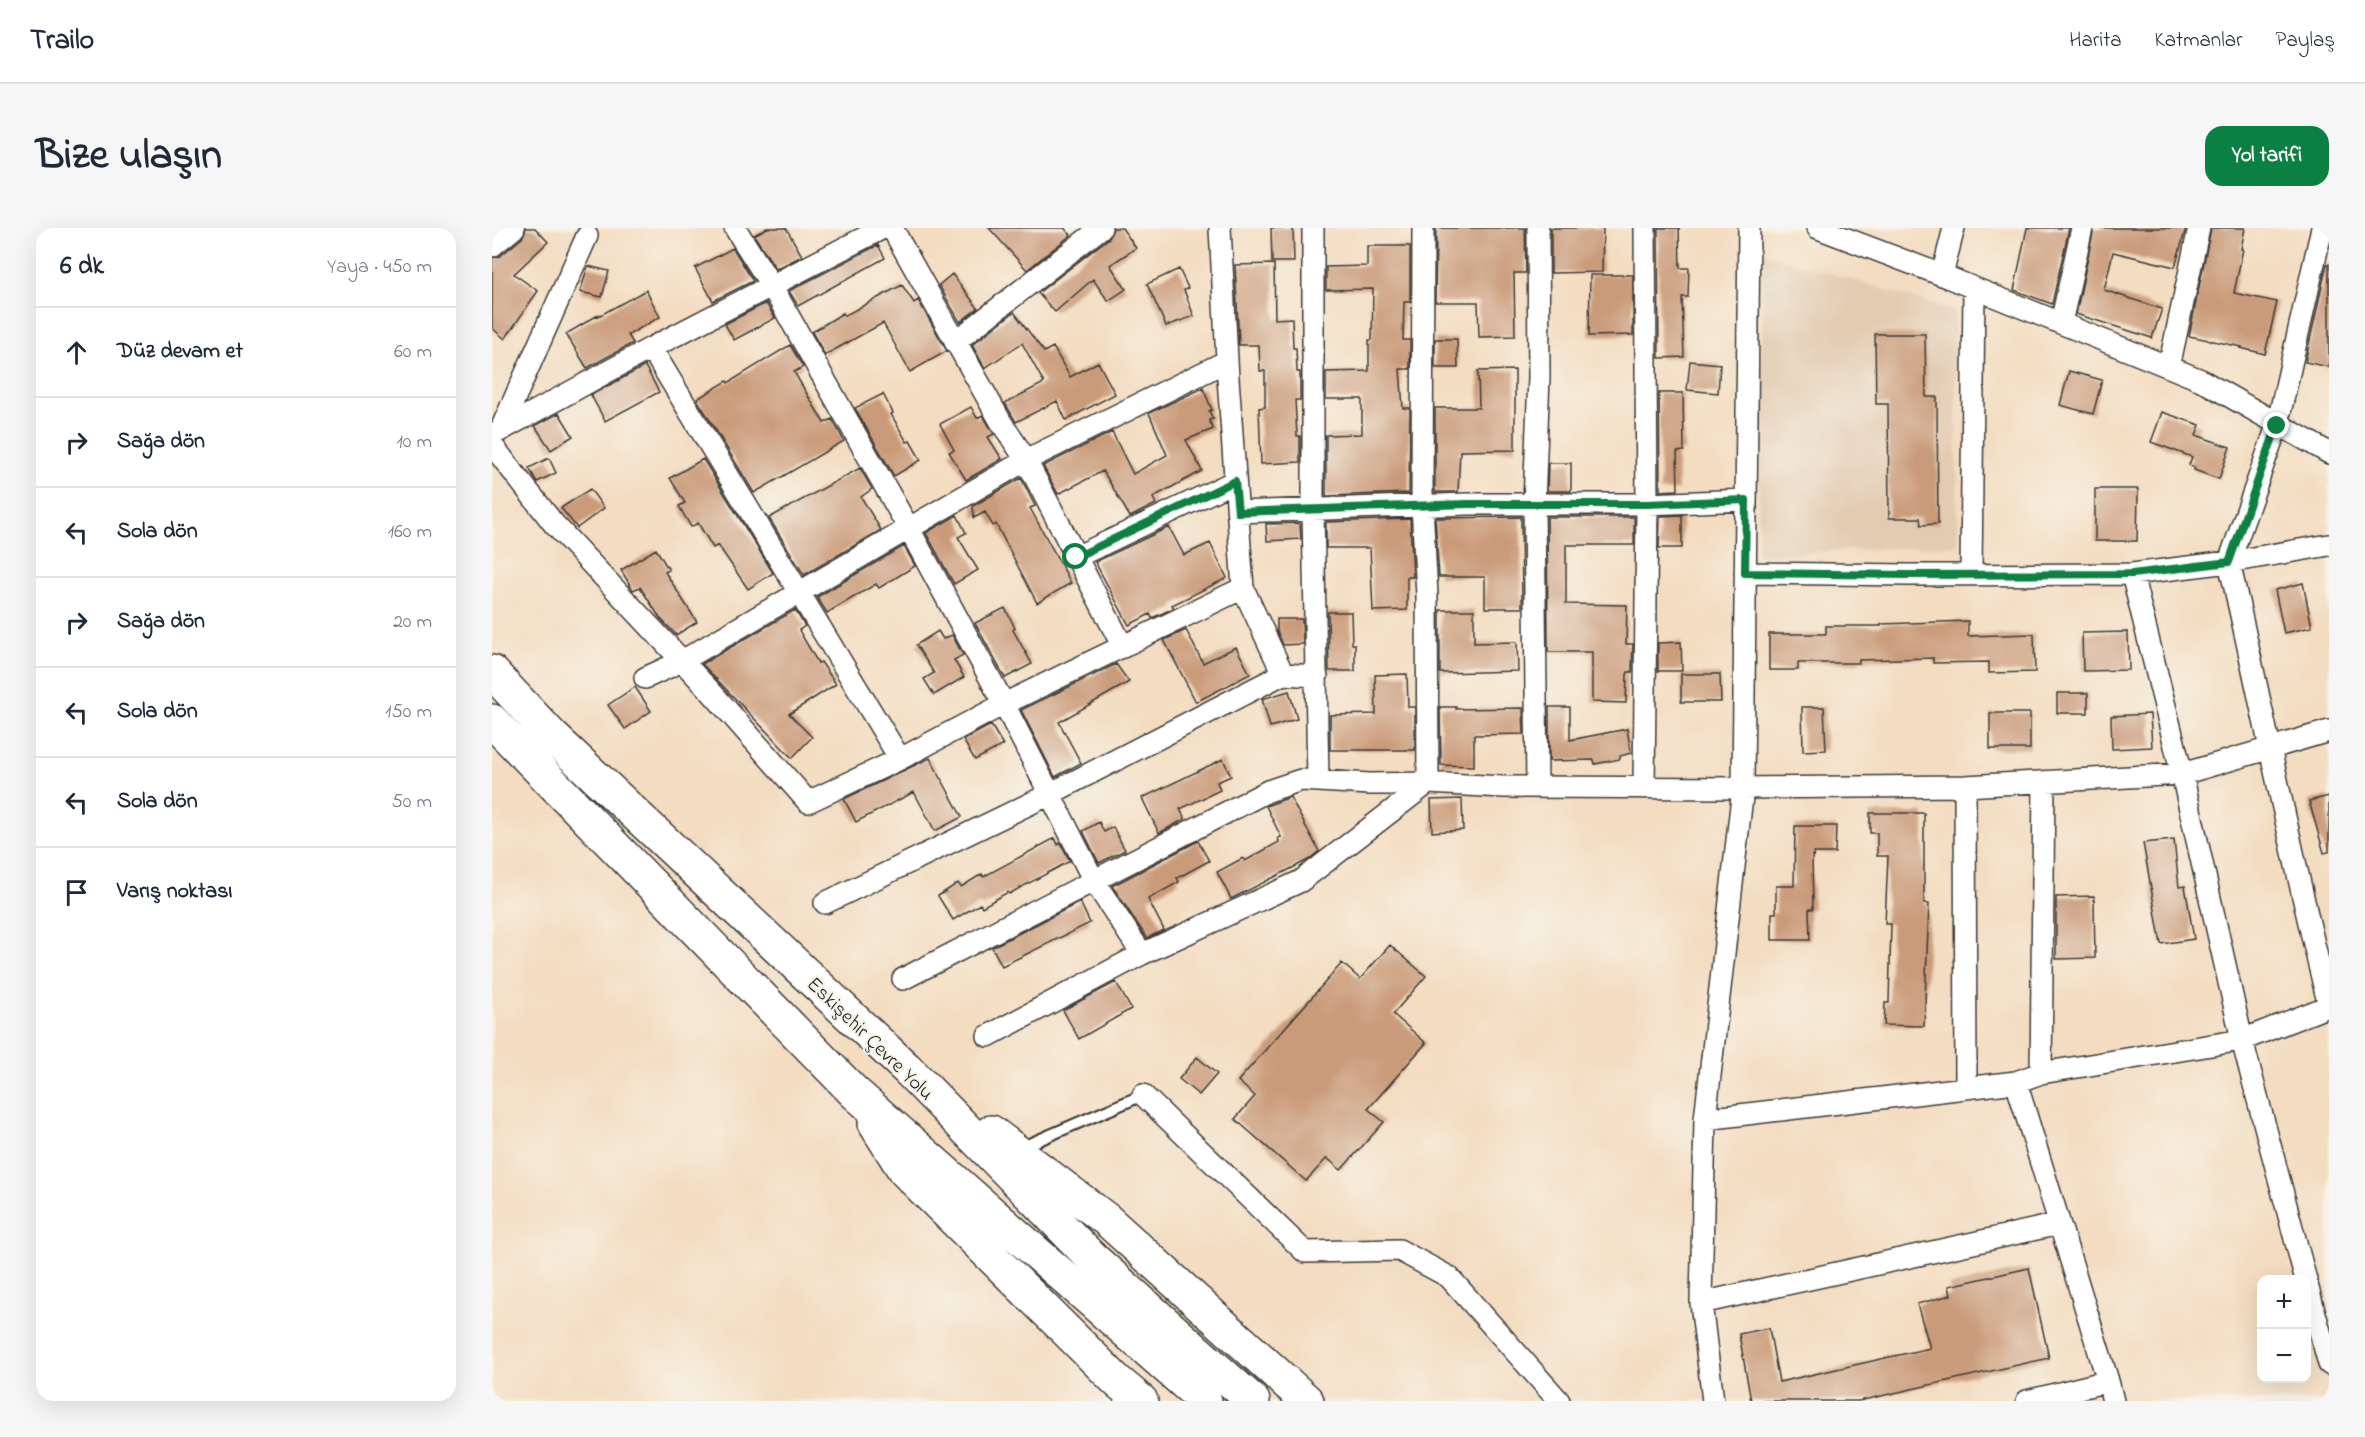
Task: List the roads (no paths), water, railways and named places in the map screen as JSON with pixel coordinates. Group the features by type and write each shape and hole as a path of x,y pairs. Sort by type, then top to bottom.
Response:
{"highway":[{"name":"Eskişehir Çevre Yolu","path":"492,672 553,737 908,1071 1091,1257 1253,1401"},
{"path":"492,721 854,1092 1205,1401"},
{"path":"908,1071 1107,1220 1307,1401"},
{"path":"854,1092 904,1170 1117,1381 1141,1401"}],"street":[{"path":"492,246 514,228"},
{"path":"735,228 771,285 908,527 1004,704 1094,881 1142,954"},
{"path":"495,436 651,348 883,228"},
{"path":"892,228 1001,422 1026,460 1123,647"},
{"path":"956,342 1101,228"},
{"path":"1220,228 1243,588 1283,674"},
{"path":"1313,228 1313,510 1318,781"},
{"path":"1424,228 1422,506 1427,595 1428,783"},
{"path":"1537,787 1534,503 1539,376 1538,228"},
{"path":"1644,788 1647,504 1645,228"},
{"path":"1713,1401 1701,1302 1705,1119 1743,788 1749,228"},
{"path":"1942,276 1954,228"},
{"path":"2061,322 2082,228"},
{"path":"2169,367 2199,228"},
{"path":"1705,1119 2016,1082 2042,1073 2242,1040 2329,1006 2303,903 2272,747 2229,562 2277,426 2322,228"},
{"path":"1822,229 2061,322 2201,380 2277,426 2329,453"},
{"path":"495,436 583,231"},
{"path":"1971,575 1974,288"},
{"path":"651,348 900,759"},
{"path":"645,678 682,661 1026,460 1227,361"},
{"path":"495,436 554,524 682,661 808,802 900,759 1004,704 1243,588"},
{"path":"1076,557 1235,481"},
{"path":"1238,512 1534,503 1647,504 1746,500"},
{"path":"1745,573 2132,574 2229,562 2329,545"},
{"path":"2132,574 2182,774 2242,1040 2305,1275"},
{"path":"825,903 1050,794 1283,674 1317,676"},
{"path":"903,979 1268,791 1301,780 1370,784 1428,783 1644,788 1965,786 2182,774 2329,731"},
{"path":"2042,1073 2044,782"},
{"path":"988,1036 1142,954 1301,881 1428,783"},
{"path":"1965,786 1966,1087"},
{"path":"2016,1082 2110,1391 2027,1401"},
{"path":"1143,1095 1305,1252 1399,1250 1449,1277 1559,1401"},
{"path":"1701,1302 2060,1224"},
{"path":"2311,1298 2329,1364"}],"lane":[{"path":"1015,1150 1143,1095"}]}
